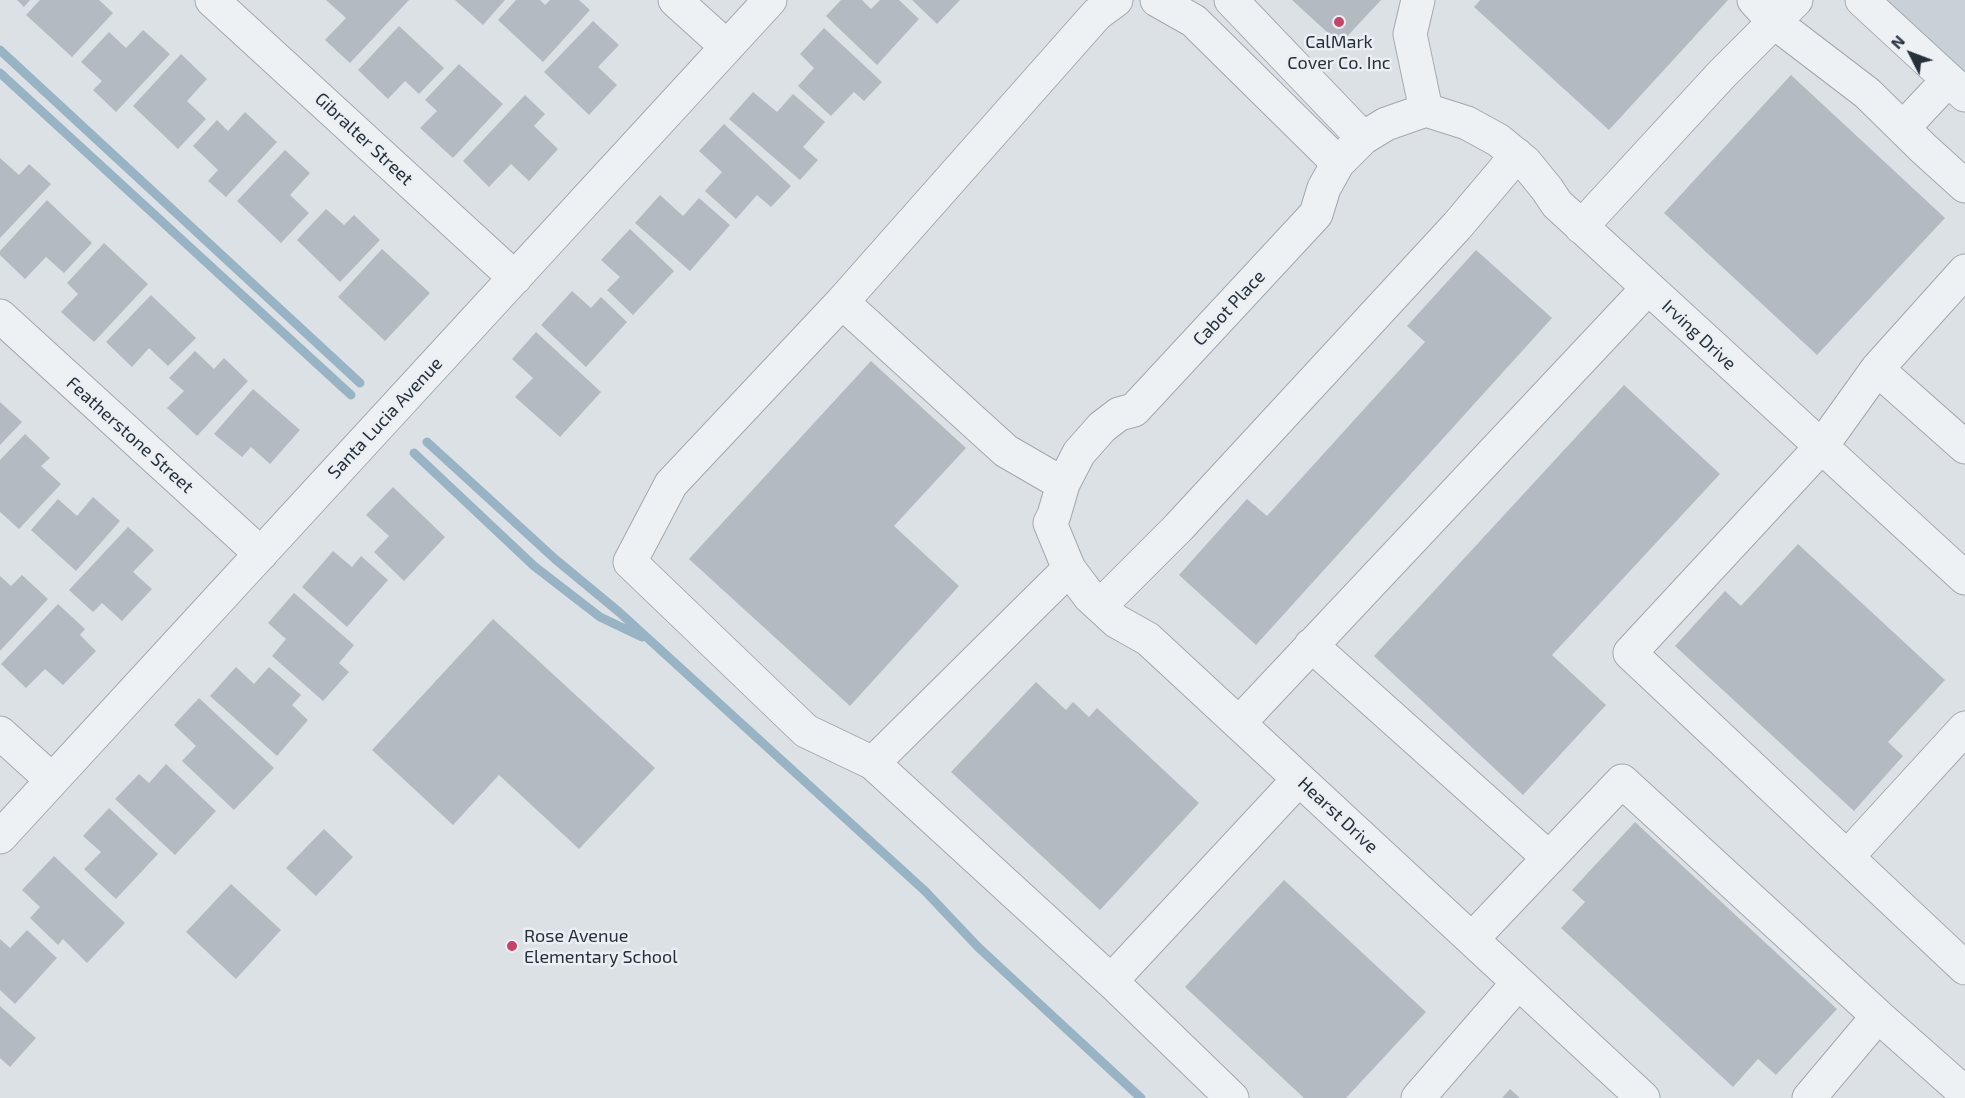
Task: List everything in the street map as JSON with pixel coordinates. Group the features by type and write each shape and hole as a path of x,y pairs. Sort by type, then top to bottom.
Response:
{"street":[{"name":"Gibralter Street","path":"212,0 515,278"},
{"path":"675,0 727,47"},
{"name":"Santa Lucia Avenue","path":"0,837 770,0"},
{"path":"1116,0 1097,14 842,302 671,484 630,561 806,731 873,763 1112,981 1232,1098"},
{"path":"1157,0 1194,21 1338,163"},
{"path":"1231,0 1363,138"},
{"path":"1418,0 1410,34 1426,110"},
{"path":"1862,0 1957,88 1903,128"},
{"path":"1581,227 1722,74 1775,7 1965,186"},
{"name":"Cabot Place","path":"1050,524 1063,484 1079,453 1102,427 1119,414 1134,410 1316,214 1324,188 1338,163 1363,138 1386,124 1426,110"},
{"name":"Irving Drive","path":"1426,110 1467,123 1498,140 1517,155 1557,204 1581,227 1821,447 1960,565"},
{"path":"1100,606 1178,528 1457,226 1517,155"},
{"path":"1965,271 1877,369 1821,447 1630,653 1965,968"},
{"path":"1239,723 1648,288"},
{"path":"842,302 1006,451 1063,484"},
{"name":"Featherstone Street","path":"0,316 261,554"},
{"path":"1877,369 1965,447"},
{"name":"Hearst Drive","path":"1050,524 1069,569 1090,597 1116,621 1148,639 1643,1098"},
{"path":"873,763 1069,569"},
{"path":"1311,645 1549,858"},
{"path":"1847,857 1965,728"},
{"path":"0,733 52,780"},
{"path":"1112,981 1299,779"},
{"path":"1472,939 1622,782 1965,1093"},
{"path":"1418,1098 1518,983"},
{"path":"1809,1098 1878,1016"}],"shaded area":[{"path":"1874,0 1965,0 1965,84"}],"building":[{"path":"17,0 30,0 24,7"},
{"path":"40,0 99,0 113,13 72,57 26,15"},
{"path":"326,0 409,0 350,63 325,40 346,18"},
{"path":"455,0 505,0 483,25"},
{"path":"516,0 540,0 545,5 550,0 579,0 590,10 543,62 498,20"},
{"path":"841,0 862,0 871,9 880,0 899,0 919,19 877,65 826,16"},
{"path":"912,0 960,0 937,24"},
{"name":"CalMark Cover Co. Inc","path":"1292,0 1381,0 1340,44"},
{"path":"1480,0 1728,0 1609,130 1474,7"},
{"path":"593,21 619,45 598,67 617,85 589,115 544,72"},
{"path":"399,26 444,68 419,94 405,81 388,99 358,70"},
{"path":"824,28 882,82 864,101 854,92 831,116 798,86 814,68 800,54"},
{"path":"143,30 170,54 116,112 93,90 102,81 81,62 109,32 126,48"},
{"path":"181,54 207,79 187,101 206,119 178,149 133,106"},
{"path":"459,64 503,104 453,158 420,128 437,111 425,100"},
{"path":"1791,75 1945,218 1817,355 1664,213"},
{"path":"753,92 777,112 793,94 825,122 803,147 818,160 800,180 729,119"},
{"path":"525,95 545,114 534,126 558,149 529,181 511,164 489,187 463,161"},
{"path":"245,112 277,142 226,197 208,181 218,170 193,146 217,120 228,131"},
{"path":"724,124 791,186 771,207 757,195 736,219 705,191 722,172 699,151"},
{"path":"285,150 310,173 290,195 309,213 281,243 237,201"},
{"path":"0,158 19,175 29,164 51,184 0,238"},
{"path":"660,195 683,216 699,198 730,225 690,271 635,223"},
{"path":"47,200 92,243 64,273 46,257 25,279 0,255 0,251"},
{"path":"326,209 344,225 354,215 380,240 340,282 297,240"},
{"path":"630,229 674,271 633,315 607,290 620,277 601,260"},
{"path":"104,243 148,284 94,342 61,312 78,294 67,283"},
{"path":"382,249 430,293 385,341 338,297"},
{"path":"1476,250 1552,318 1256,645 1179,575 1247,499 1267,516 1425,342 1407,326"},
{"path":"572,291 591,308 601,297 627,322 586,367 541,325"},
{"path":"151,295 196,338 168,366 149,348 132,367 106,342"},
{"path":"536,332 601,392 560,437 515,397 533,378 512,359"},
{"path":"195,351 214,369 224,358 248,381 197,436 167,408 184,391 169,378"},
{"path":"871,361 966,448 894,526 959,586 850,706 689,559"},
{"path":"1624,385 1720,474 1552,655 1606,705 1523,795 1374,656"},
{"path":"253,389 300,430 270,464 251,447 242,457 214,434"},
{"path":"0,402 22,422 0,445"},
{"path":"25,434 50,458 41,466 61,484 19,529 0,512 0,460"},
{"path":"393,487 445,537 404,581 374,552 389,536 366,515"},
{"path":"93,497 120,521 76,571 31,530 58,499 77,516"},
{"path":"128,527 154,550 133,572 152,589 122,621 102,603 93,612 69,590"},
{"path":"1798,544 1945,680 1888,742 1903,756 1854,811 1675,646 1725,591 1741,606"},
{"path":"333,551 352,567 361,556 388,580 347,627 302,587"},
{"path":"22,575 48,599 0,651 0,576 11,586"},
{"path":"294,593 354,645 339,663 349,672 323,701 272,656 286,639 268,623"},
{"path":"58,604 85,629 80,635 96,651 63,685 45,669 26,688 1,664"},
{"path":"493,619 655,768 579,849 499,775 453,825 372,750"},
{"path":"236,667 254,684 269,667 301,695 292,705 308,720 277,756 210,696"},
{"path":"1036,682 1066,710 1073,702 1089,717 1097,708 1199,803 1100,910 951,772"},
{"path":"199,698 274,768 234,810 182,761 196,746 174,725"},
{"path":"166,764 216,811 175,855 115,799 139,774 149,783"},
{"path":"109,808 158,854 116,899 84,869 101,852 83,836"},
{"path":"1635,822 1837,1009 1776,1075 1758,1059 1733,1087 1561,928 1585,902 1572,890"},
{"path":"324,829 353,857 316,896 286,868"},
{"path":"54,856 125,923 87,963 63,939 58,945 30,918 40,907 22,890"},
{"path":"1284,880 1426,1012 1346,1098 1304,1098 1185,987"},
{"path":"231,884 281,930 236,979 186,932"},
{"path":"27,930 57,958 15,1004 0,990 0,939 10,948"},
{"path":"0,1006 36,1038 10,1067 0,1058"},
{"path":"1510,1089 1520,1098 1502,1098"}],"waterway":[{"path":"0,50 360,383"},
{"path":"0,73 351,395"},
{"path":"427,442 555,559 619,612 925,891 978,947 1141,1098"},
{"path":"414,453 534,566 600,617 642,637"}],"place":[{"name":"CalMark Cover Co. Inc","path":"1339,22"},
{"name":"Rose Avenue Elementary School","path":"512,946"}]}
